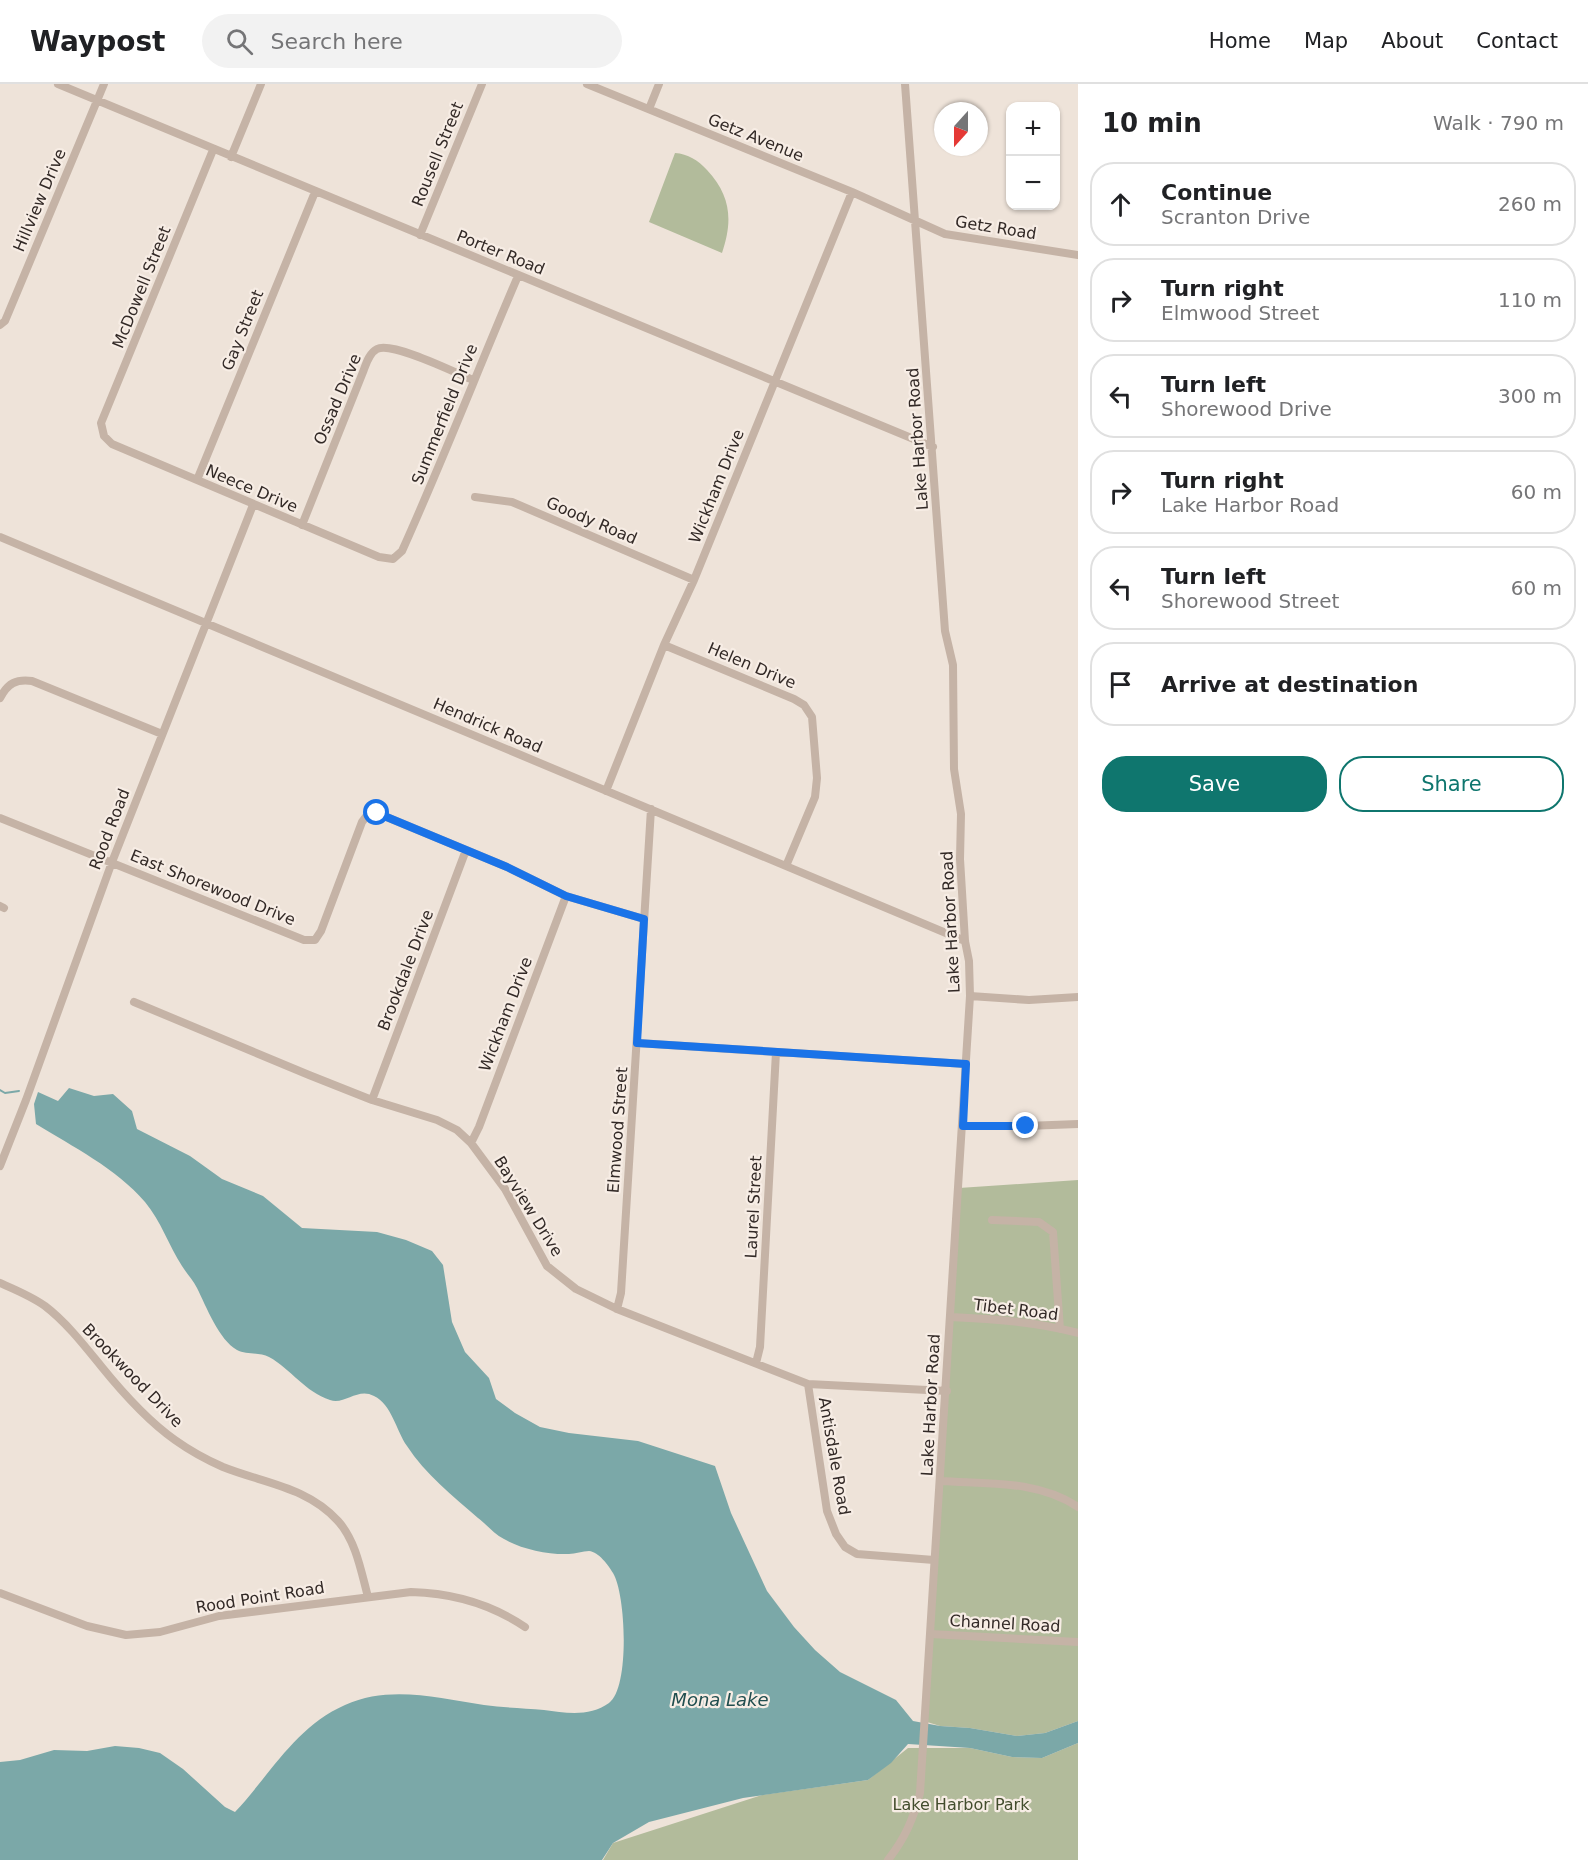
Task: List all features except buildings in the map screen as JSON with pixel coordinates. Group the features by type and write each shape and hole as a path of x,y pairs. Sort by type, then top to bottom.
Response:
{"street":[{"name":"Porter Road","path":"58,84 933,447"},
{"name":"Hillview Drive","path":"0,325 5,321 104,84"},
{"path":"231,157 261,84"},
{"name":"Rousell Street","path":"420,236 482,84"},
{"name":"Getz Avenue","path":"587,84 914,219"},
{"path":"649,109 659,84"},
{"name":"Lake Harbor Road","path":"888,1860 903,1840 920,1793 970,996 960,859 961,814 954,769 953,665 945,630 905,84"},
{"name":"McDowell Street","path":"104,436 101,423 213,150"},
{"name":"Gay Street","path":"197,480 315,192"},
{"name":"Wickham Drive","path":"606,791 664,645 694,580 852,192"},
{"name":"Getz Road","path":"914,219 945,234 1078,255"},
{"name":"Summerfield Drive","path":"393,559 402,551 437,472 518,276"},
{"name":"Ossad Drive","path":"302,525 370,355 377,348 388,346 401,350 473,381"},
{"name":"Neece Drive","path":"104,436 112,444 253,506 379,557 393,559"},
{"name":"Goody Road","path":"475,497 512,502 694,580"},
{"name":"Rood Road","path":"0,1166 112,862 253,506"},
{"name":"Hendrick Road","path":"0,537 965,941"},
{"name":"Helen Drive","path":"664,645 794,699 804,705 812,717 818,778 814,797 786,866"},
{"path":"0,698 11,683 20,680 32,681 162,734"},
{"name":"Elmwood Street","path":"617,1309 621,1293 651,809"},
{"name":"East Shorewood Drive","path":"0,818 304,940 315,940 321,932 362,822 368,814 377,813 466,850"},
{"path":"466,850 566,896 644,919"},
{"name":"Brookdale Drive","path":"372,1100 466,850"},
{"name":"Wickham Drive","path":"471,1143 566,896"},
{"path":"970,996 1029,1000 1078,997"},
{"name":"Bayview Drive","path":"134,1002 372,1100 437,1120 457,1130 471,1143 505,1188 548,1266 576,1289 617,1309 808,1384 947,1391"},
{"path":"637,1043 966,1064"},
{"name":"Laurel Street","path":"756,1363 761,1336 776,1052"},
{"path":"963,1126 1078,1124"},
{"path":"992,1220 1039,1222 1053,1232 1060,1329"},
{"name":"Brookwood Drive","path":"0,1283 46,1307 87,1348 149,1418 175,1440 223,1467 270,1481 314,1500 338,1521 355,1549 368,1597"},
{"name":"Tibet Road","path":"950,1317 991,1319 1078,1333"},
{"name":"Antisdale Road","path":"808,1384 827,1511 836,1534 845,1546 857,1554 934,1560"},
{"path":"941,1481 1028,1486 1065,1498 1078,1507"},
{"name":"Rood Point Road","path":"0,1593 87,1626 126,1635 160,1632 219,1616 411,1592 435,1592 462,1598 506,1615 525,1627"},
{"name":"Channel Road","path":"930,1634 1078,1642"}],"green space":[{"path":"675,153 688,156 700,163 721,189 728,209 728,230 722,253 649,222"},
{"path":"1078,1180 1078,1721 1045,1733 1017,1736 970,1728 940,1726 924,1721 959,1188"},
{"name":"Lake Harbor Park","path":"1078,1743 1078,1860 603,1860 613,1843 762,1795 868,1780 908,1748 970,1748 1012,1757 1042,1758"}],"water":[{"name":"Mona Lake","path":"69,1088 94,1096 113,1094 132,1111 137,1129 190,1156 222,1179 263,1196 302,1228 377,1232 406,1240 432,1251 443,1265 452,1322 465,1352 489,1378 496,1399 540,1427 569,1433 638,1441 715,1466 731,1513 767,1591 794,1627 840,1672 896,1700 913,1721 1017,1736 1045,1733 1078,1721 1078,1743 1042,1758 1012,1757 970,1748 908,1744 891,1763 868,1780 743,1798 649,1822 613,1843 602,1860 0,1860 0,1762 20,1760 54,1750 87,1751 115,1746 139,1748 160,1753 183,1769 225,1807 235,1812 297,1739 327,1714 345,1705 362,1699 396,1694 499,1707 569,1713 586,1712 609,1703 616,1694 623,1661 621,1600 613,1573 600,1556 589,1551 561,1554 535,1551 500,1537 422,1466 403,1440 385,1405 380,1400 368,1394 362,1394 336,1401 330,1400 313,1392 269,1357 241,1352 224,1339 156,1217 145,1202 108,1168 36,1124 34,1104 38,1092 58,1101"}],"waterway":[{"path":"0,1090 5,1093 19,1091"}],"route":[{"path":"377,813 507,867 566,896 644,919 637,1043 966,1064 963,1126 1026,1126"}]}
